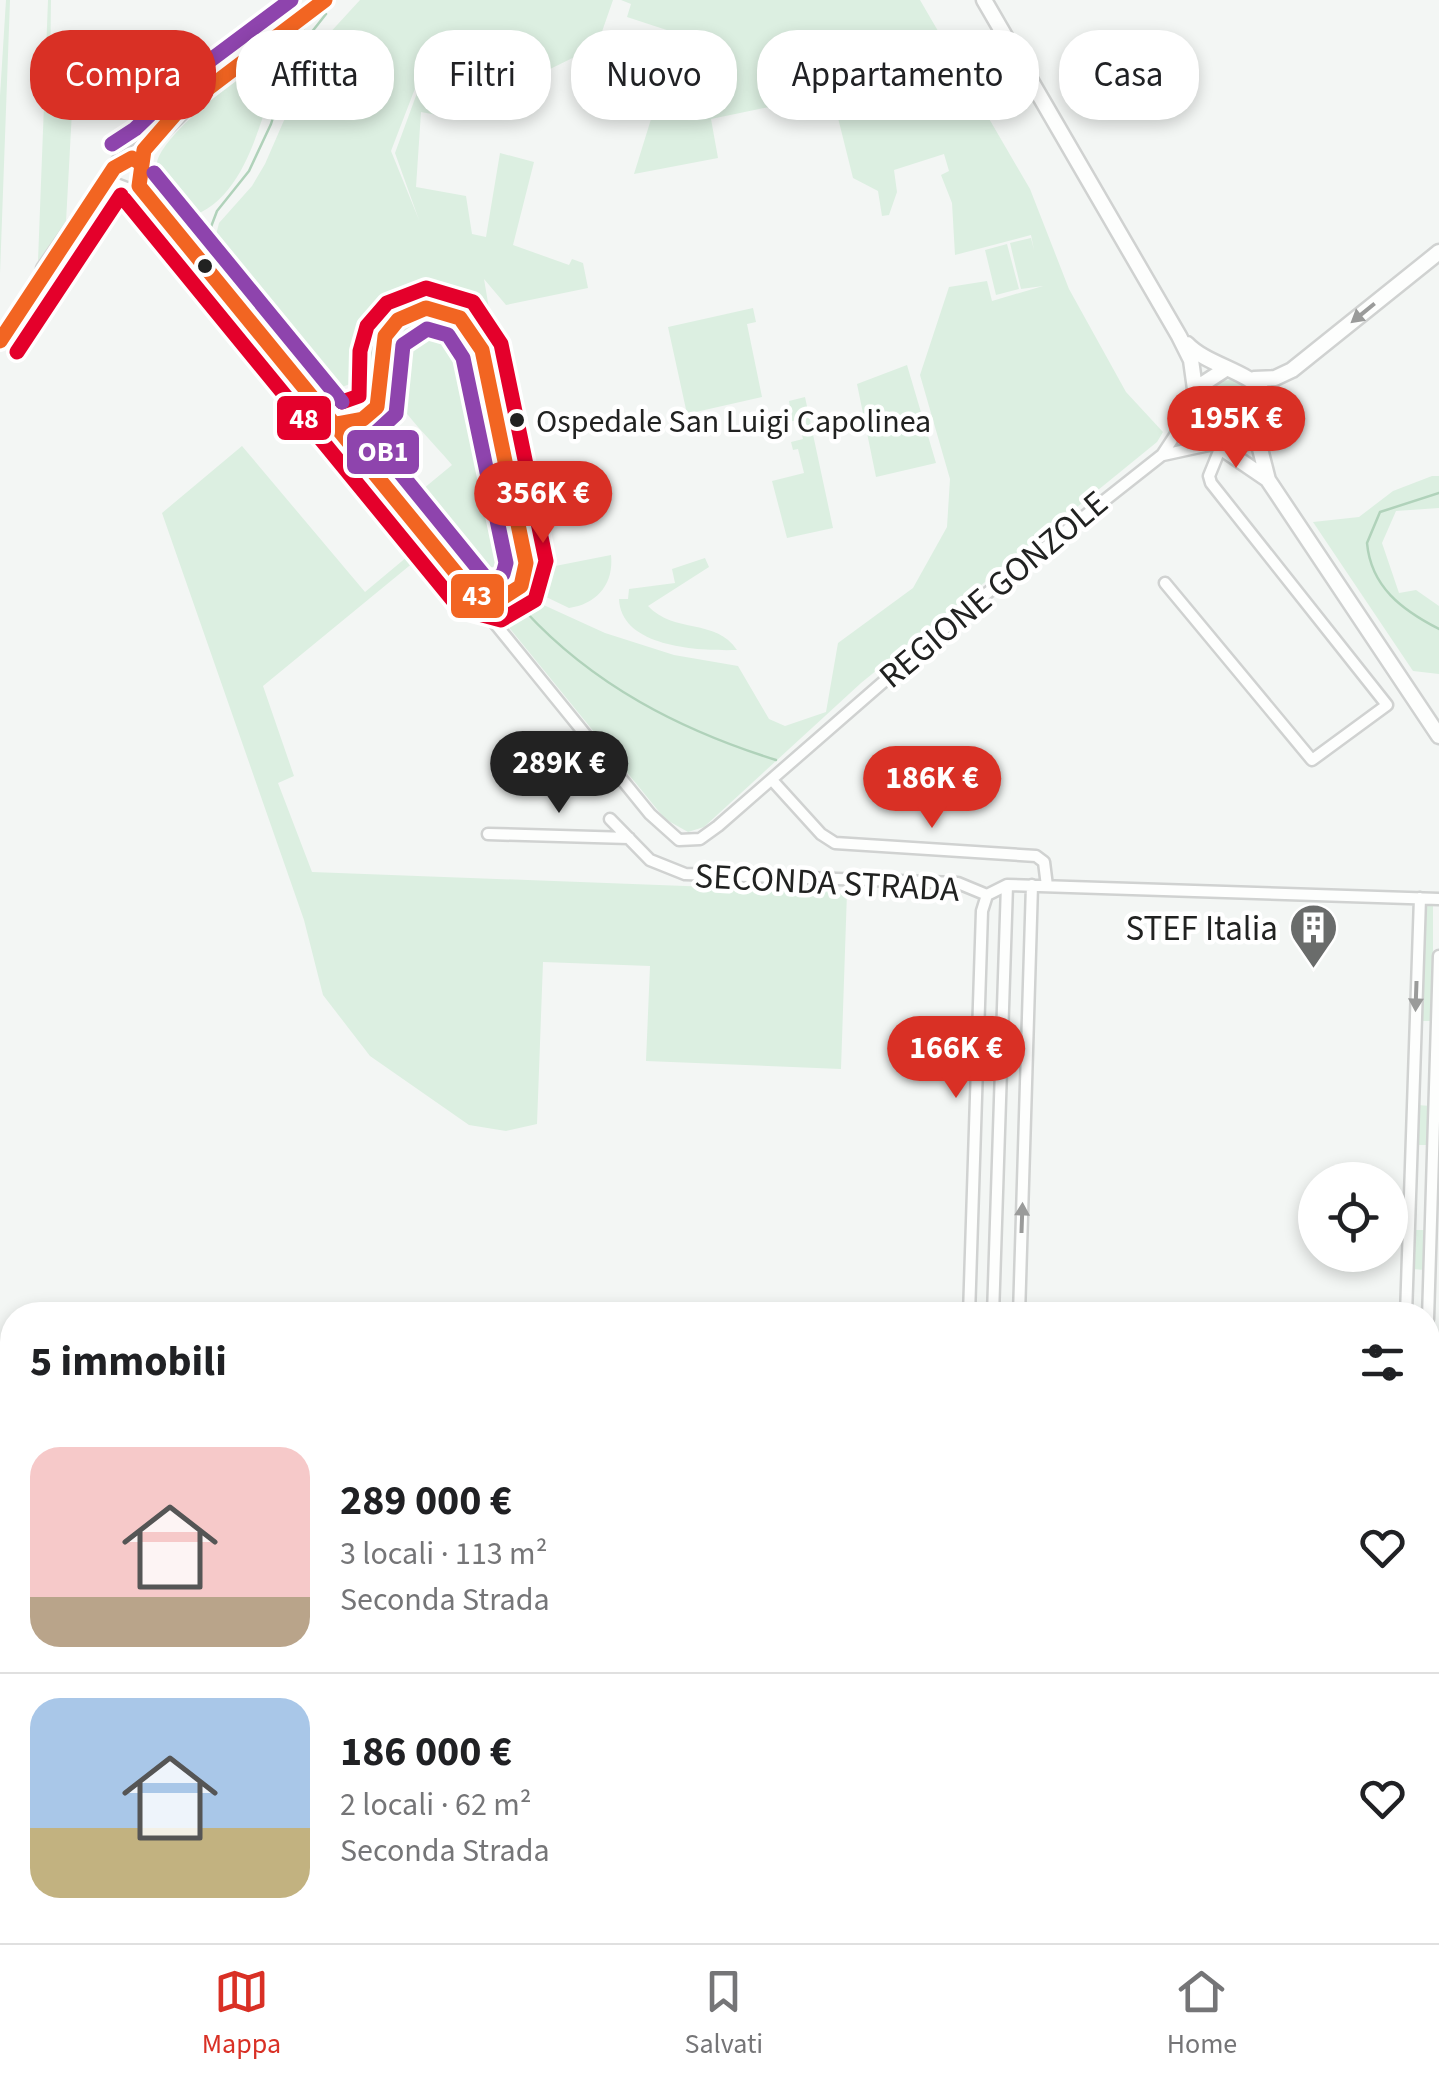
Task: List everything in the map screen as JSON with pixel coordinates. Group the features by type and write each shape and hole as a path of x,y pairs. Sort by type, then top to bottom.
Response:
{"street":[{"path":"44,270 92,198 114,180 122,161 148,145 204,90 325,0"},
{"path":"984,0 1179,336 1190,360 1195,388 1189,414 1192,426 1268,480"},
{"path":"114,180 129,190 139,186 144,177 140,163 148,145"},
{"path":"122,161 132,158 140,163"},
{"name":"REGIONE GONZOLE","path":"139,186 650,814 673,836 700,839 968,609 1162,455 1189,414"},
{"path":"1179,336 1198,355 1224,370 1254,379 1274,378 1292,370 1439,252"},
{"path":"336,424 361,421 379,406 383,394 379,349 392,324 426,308 454,314 474,333 482,350 526,576 494,619"},
{"path":"1195,388 1224,370"},
{"path":"1217,447 1240,448 1258,437 1268,414 1262,388 1254,379"},
{"path":"1258,437 1268,480 1439,736"},
{"path":"1165,583 1312,760 1387,705 1209,480 1217,447"},
{"name":"REGIONE GONZOLE","path":"1162,455 1217,447"},
{"path":"510,495 534,490"},
{"path":"474,594 499,600 512,595"},
{"path":"772,780 820,834 834,843 1036,856 1044,862 1047,886"},
{"name":"SECONDA STRADA","path":"610,819 658,866 685,874 958,883 986,895 1007,885 1439,899"},
{"path":"488,834 629,838"},
{"path":"993,1302 1007,885"},
{"path":"1019,1302 1032,886"},
{"path":"969,1302 982,910 986,895"},
{"path":"1406,1302 1420,898"},
{"path":"1429,1302 1439,956"}],"green space":[{"path":"6,0 10,0 0,274 0,96"},
{"path":"48,0 51,0 51,30 47,30"},
{"path":"360,0 613,0 603,30 571,30 571,59 551,69 551,30 414,30 414,91 391,151 419,220 395,153 414,101 414,120 420,120 416,187 466,196 472,234 486,237 500,153 534,162 513,245 569,265 572,259 583,263 588,288 506,305 484,279 494,338 487,341 472,320 453,307 433,302 413,304 395,312 381,327 373,348 372,375 325,394 217,267 212,251 219,223 252,186 284,120 394,120 394,30 332,30"},
{"path":"621,0 920,0 937,30 757,30 757,109 737,114 737,30 667,30 627,17 631,4"},
{"path":"236,80 236,120 261,120 249,154 222,196 204,211 180,219 159,186 157,163 164,148 190,120 216,120 216,97"},
{"path":"43,120 72,120 66,222 38,261"},
{"path":"651,120 711,120 718,158 634,174"},
{"path":"838,120 990,120 1030,189 1069,289 1126,392 1163,432 1157,442 861,683 704,827 688,832 665,819 502,619 525,603 537,602 605,633 674,655 738,666 769,719 785,726 826,712 838,643 913,588 947,527 950,479 920,375 949,287 987,281 992,301 1043,286 1021,289 1010,243 1031,238 1034,250 1031,235 955,255 952,203 941,175 949,171 944,154 894,170 897,192 889,215 882,216 878,191 853,178"},
{"path":"1007,244 1019,289 996,295 985,250"},
{"path":"753,308 756,322 747,324 762,397 687,414 668,327"},
{"path":"424,315 457,325 475,347 522,564 519,579 509,591 497,594 468,578 406,503 452,465 404,410 386,379 385,356 389,345 403,326"},
{"path":"907,365 936,463 876,477 857,384"},
{"path":"1230,380 1251,389 1260,410 1251,431 1230,440 1209,431 1200,410 1209,389"},
{"path":"805,397 833,528 787,538 772,481 804,473 798,449 793,450 791,442 803,439 798,420 787,422 785,416 791,414 789,401"},
{"path":"242,446 365,592 426,541 431,548 263,686 294,776 278,783 312,872 847,892 841,1069 646,1061 650,966 543,962 537,1124 506,1131 469,1125 370,1056 323,995 304,920 162,513"},
{"path":"1439,476 1439,508 1396,511 1382,543 1399,593 1416,590 1439,606 1439,674 1413,671 1313,522 1359,517 1393,491"},
{"path":"529,497 545,568 611,555 607,583 588,602 569,608 540,594 518,500"},
{"path":"705,558 709,567 648,606 670,620 718,634 737,650 665,643 633,628 623,615 619,599 628,599 629,589 675,583 672,569"},
{"path":"1433,904 1433,1021 1421,1021 1425,907"},
{"path":"1418,1105 1430,1106 1428,1145 1417,1145"},
{"path":"1415,1230 1426,1230 1424,1270 1413,1269"}],"waterway":[{"path":"326,14 292,57 271,124 249,171 217,211 206,240 219,264 341,415"},
{"path":"1439,493 1380,512 1367,543 1382,585 1401,605 1439,629"},
{"path":"525,611 579,661 640,702 706,734 776,760"}],"tunnel":[{"path":"0,341 44,269"}],"transit line":[{"name":"OB1","path":"112,144 135,129 192,74 291,0"},
{"name":"43","path":"139,186 144,150 177,112 325,0"},
{"name":"43","path":"0,341 114,168 132,158 140,163"},
{"name":"OB1","path":"154,173 342,402"},
{"name":"43","path":"139,186 474,595 499,600 521,586 526,563 482,350 460,318 426,308 398,320 385,336 377,407 363,419 336,424"},
{"name":"48","path":"17,352 121,195"},
{"name":"48","path":"124,199 460,609 501,620 535,600 546,561 501,344 473,302 426,288 387,303 367,326 360,351 359,396 342,402"},
{"name":"OB1","path":"427,329 448,335 463,358 506,563 503,574 495,579 485,577 371,437 396,414 403,345 427,329"}],"place":[{"name":"Ospedale San Luigi Capolinea","path":"517,420"},
{"name":"STEF Italia","path":"1313,970"}]}
